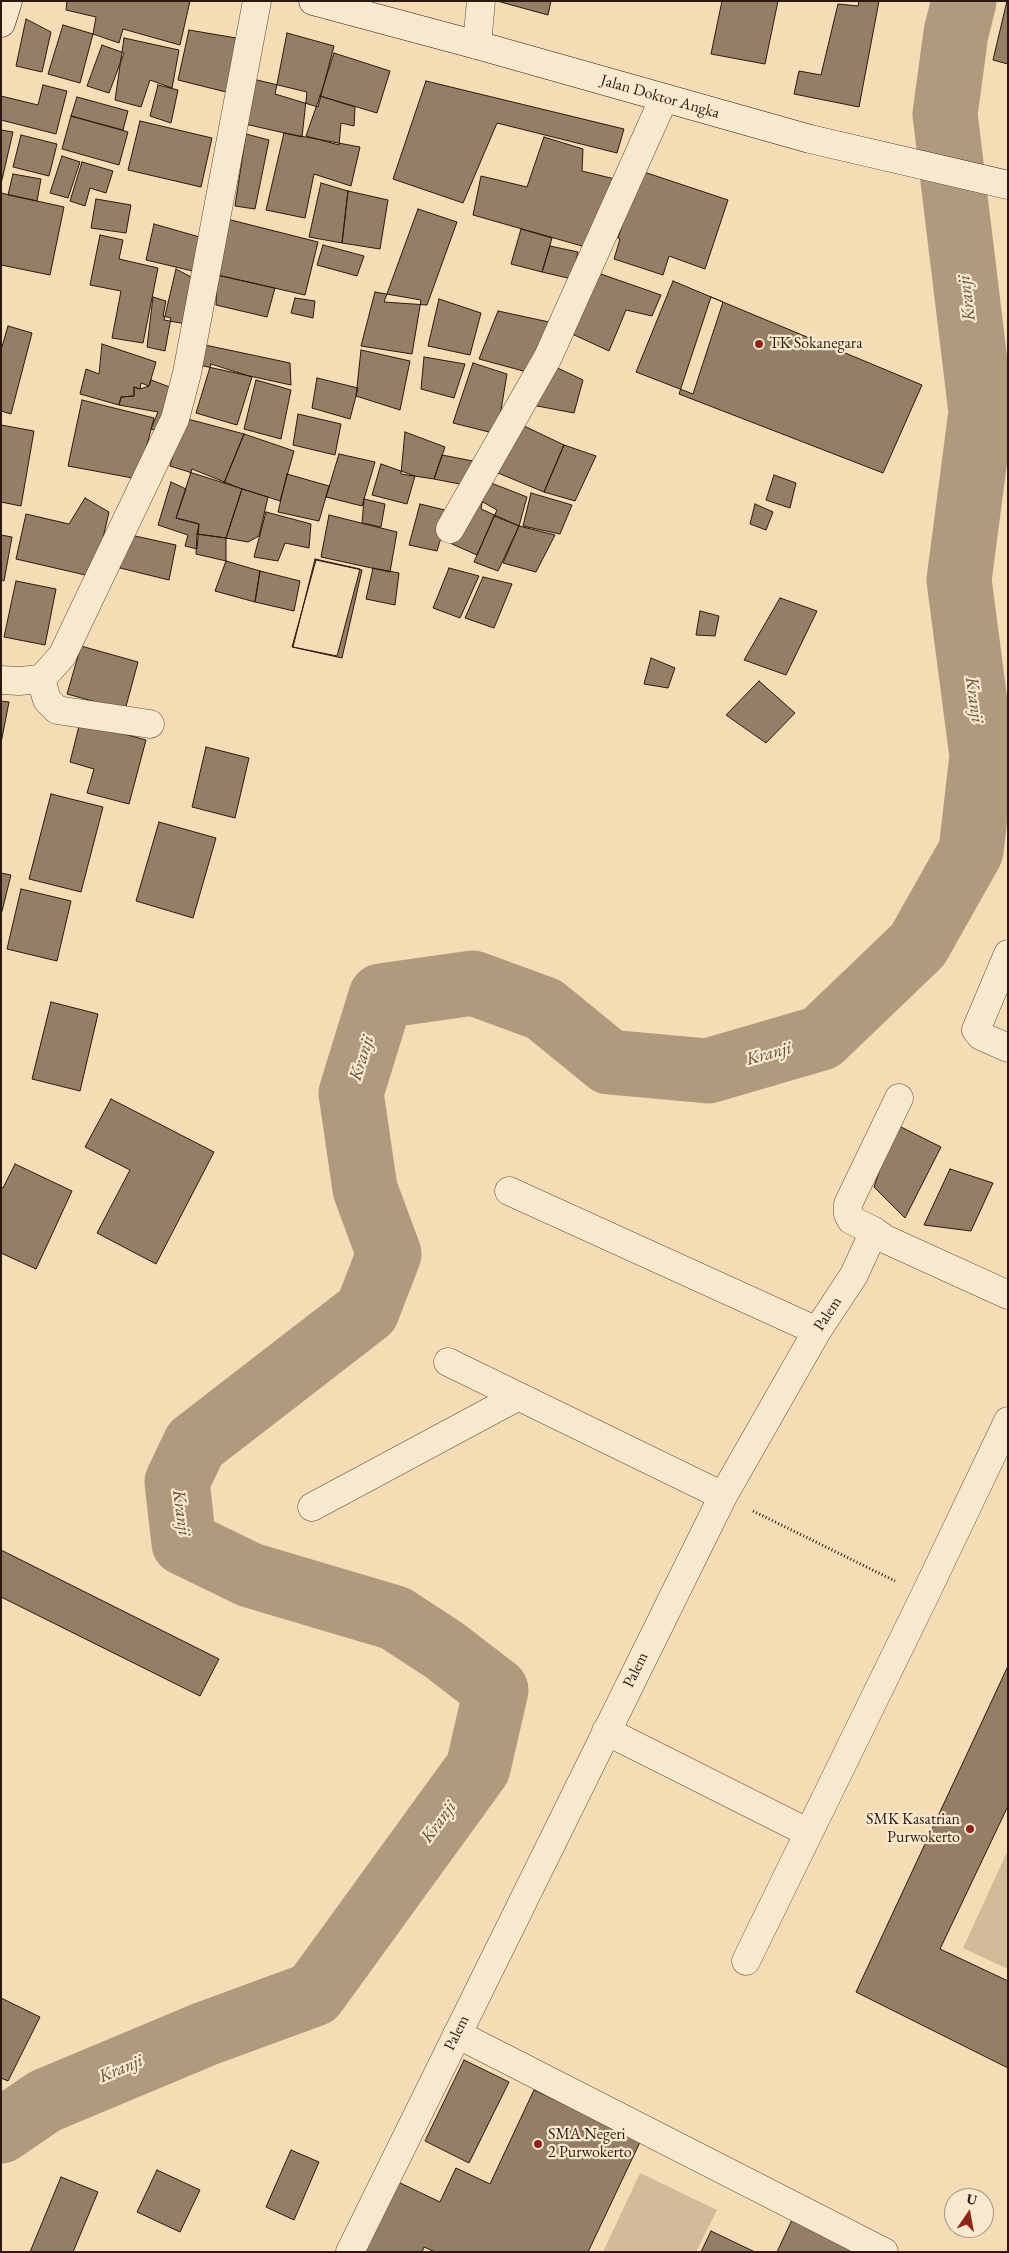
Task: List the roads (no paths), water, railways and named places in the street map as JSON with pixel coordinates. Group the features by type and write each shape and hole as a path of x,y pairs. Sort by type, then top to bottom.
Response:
{"street":[{"path":"1,23 8,1"},
{"path":"1,680 41,679 62,656 175,419 187,373 257,1"},
{"name":"Jalan Doktor Angka","path":"313,1 810,139 1008,185"},
{"path":"477,45 481,1"},
{"path":"450,529 548,357 664,98"},
{"path":"41,679 47,700 58,710 150,724"},
{"path":"1008,954 976,1030 981,1036 1008,1048"},
{"path":"899,1098 848,1204 848,1214 851,1220 884,1238 1008,1295"},
{"path":"509,1191 817,1331"},
{"name":"Palem","path":"350,2252 723,1496 817,1331 854,1275 874,1231"},
{"path":"448,1362 723,1496"},
{"path":"312,1507 517,1397"},
{"path":"746,1961 1008,1421"},
{"path":"606,1731 807,1832"},
{"path":"457,2034 884,2252"}],"waterway":[{"name":"Kranji","path":"1,2131 45,2101 205,2034 314,1994 478,1768 496,1690 444,1650 395,1618 250,1575 184,1543 177,1482 195,1444 367,1311 389,1254 365,1189 351,1093 381,996 473,983 544,1009 609,1062 708,1071 821,1038 918,945 971,851 982,756 959,580 981,412 945,114 956,33 964,1"}],"place":[{"name":"TK Sokanegara","path":"759,344"},
{"name":"SMK Kasatrian Purwokerto","path":"970,1829"},
{"name":"SMA Negeri 2 Purwokerto","path":"538,2144"}]}
